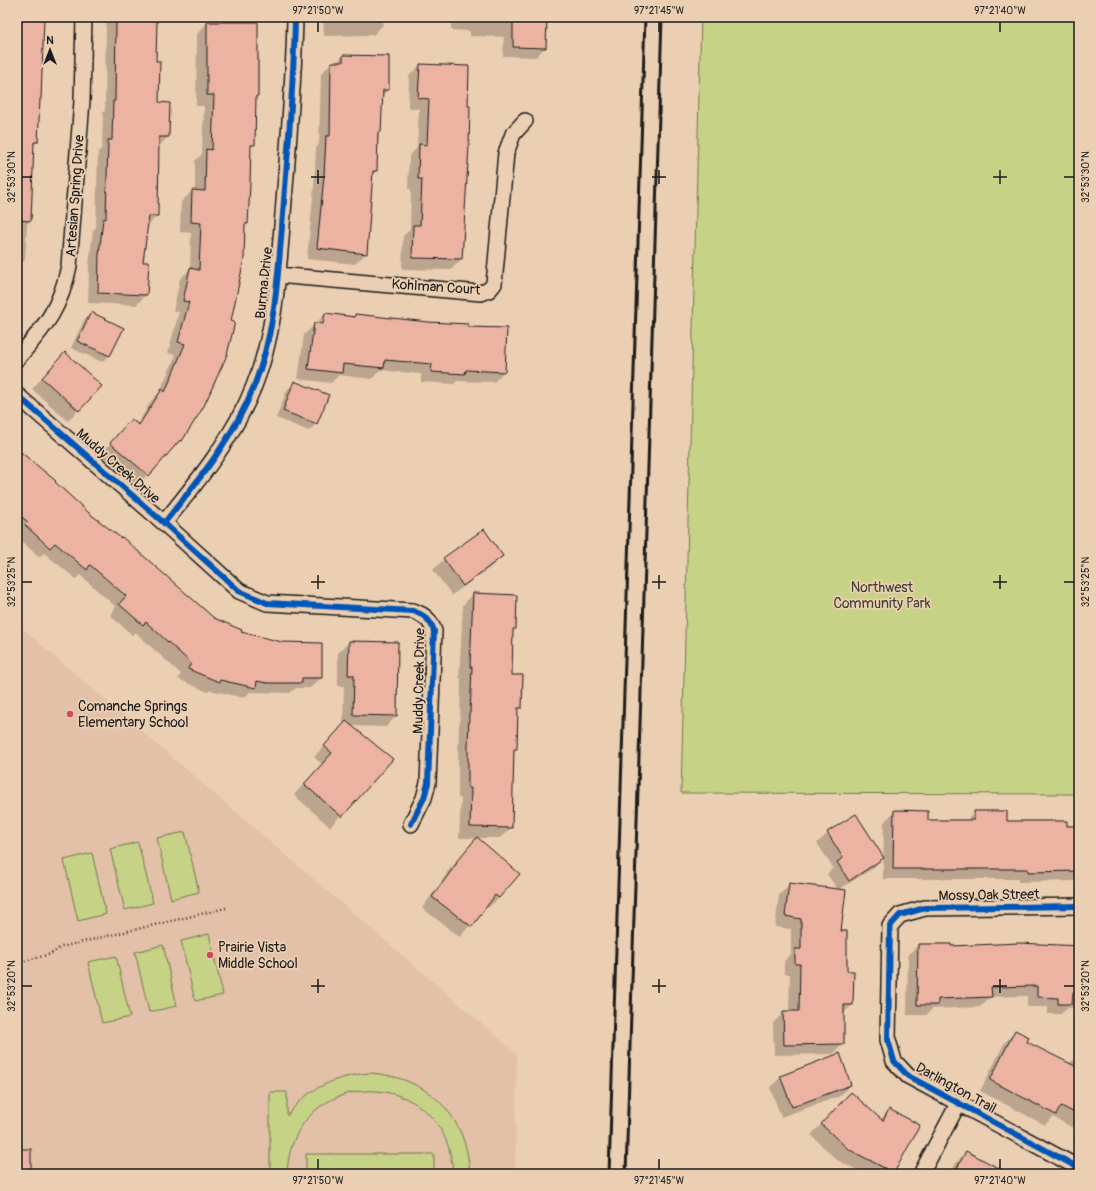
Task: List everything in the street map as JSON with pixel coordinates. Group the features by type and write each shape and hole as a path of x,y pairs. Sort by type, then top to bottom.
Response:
{"street":[{"name":"Artesian Spring Drive","path":"17,359 50,320 66,283 69,266 82,101 84,17"},
{"name":"Burma Drive","path":"164,523 195,485 223,446 254,387 273,321 293,98 295,17"},
{"name":"Kohlman Court","path":"278,275 481,293 489,290 494,284 506,153 513,134 525,122"},
{"name":"Muddy Creek Drive","path":"17,395 164,523 239,591 260,601 284,605 413,611 422,614 431,622 434,631 428,783 424,798 411,824"},
{"name":"Mossy Oak Street","path":"900,915 925,908 1079,906"},
{"name":"Darlington Trail","path":"900,915 890,926 888,1040 894,1061 908,1076 1079,1168"},
{"path":"921,1174 958,1104"}],"path":[{"path":"17,963 51,954 61,947 226,908"}],"shaded area":[{"name":"Prairie Vista Middle School","path":"17,624 517,1054 515,1174 17,1174"}],"green space":[{"name":"Northwest Community Park","path":"701,17 1079,17 1079,794 681,793"},
{"path":"185,832 199,892 171,899 157,838"},
{"path":"138,842 153,903 125,910 110,849"},
{"path":"92,853 106,914 78,921 64,860"},
{"path":"209,934 223,995 195,1001 181,941"},
{"path":"163,945 177,1006 149,1012 135,952"},
{"path":"116,956 130,1017 102,1023 88,962"},
{"path":"370,1073 391,1076 410,1082 426,1091 441,1103 452,1117 461,1134 467,1153 470,1174 453,1174 445,1138 426,1112 400,1096 370,1091 340,1096 314,1112 295,1138 287,1174 270,1174 270,1092 287,1092 287,1116 304,1098 323,1085 346,1077"},
{"path":"306,1154 434,1154 434,1174 306,1174"}],"building":[{"path":"513,17 547,17 546,48 513,47"},
{"path":"17,19 44,19 41,99 38,142 34,142 31,221 17,220"},
{"path":"116,20 157,20 156,61 160,61 159,102 170,103 169,137 159,137 158,216 149,216 143,262 149,262 147,295 98,293 99,255 103,219 106,219 108,140 112,140 113,101 115,101"},
{"path":"207,22 258,22 258,96 256,96 255,145 251,145 248,224 245,224 244,259 231,321 235,322 227,355 204,406 182,441 180,440 149,476 110,443 131,419 139,425 162,389 165,392 185,344 178,342 189,302 183,301 190,268 199,270 201,223 191,222 192,190 205,191 206,149 212,150 214,95 207,95"},
{"path":"343,55 389,56 389,90 383,90 381,132 378,132 377,171 373,171 367,254 317,248 324,176 326,136 330,136 331,62 343,62"},
{"path":"420,64 469,66 469,146 462,259 412,258 413,225 420,225 422,179 418,179 419,144 427,145 429,99 418,98"},
{"path":"91,312 124,328 110,356 77,341"},
{"path":"325,313 355,317 355,314 428,322 468,324 468,327 507,328 505,372 466,370 465,374 431,372 432,364 385,360 384,368 343,364 342,373 308,369 314,323 323,324"},
{"path":"65,352 102,386 79,411 42,378"},
{"path":"294,381 329,395 317,424 283,411"},
{"path":"17,449 56,481 55,482 89,513 121,538 122,537 214,618 242,630 241,632 282,642 322,643 322,678 302,678 302,683 267,683 257,681 256,688 220,680 219,682 188,669 191,663 146,622 143,625 119,604 126,596 90,565 87,570 55,543 50,548 25,525 28,522 17,513"},
{"path":"484,529 503,556 463,586 443,558"},
{"path":"473,593 517,595 516,629 513,629 512,675 523,675 522,708 518,708 517,749 514,749 512,828 470,827 471,788 468,788 468,747 472,667 470,667"},
{"path":"349,641 398,642 397,716 353,715 354,675 348,675"},
{"path":"346,721 393,759 342,817 304,784 332,753 324,746"},
{"path":"894,810 928,811 928,820 974,820 974,811 1007,811 1007,821 1067,821 1067,826 1079,826 1079,871 1028,872 1028,869 893,869"},
{"path":"856,814 884,858 849,881 837,862 843,858 827,832"},
{"path":"477,837 520,874 499,898 495,895 472,927 432,897 457,863 456,862"},
{"path":"789,883 846,890 841,931 847,931 847,971 854,971 853,1005 844,1005 844,1044 784,1045 783,1011 799,1011 800,964 795,964 795,949 801,949 801,919 785,916"},
{"path":"1020,943 1079,946 1079,992 1073,992 1072,1004 1058,1004 1058,998 1037,997 1037,986 991,987 992,997 938,999 938,1005 917,1005 918,944 951,944 951,946"},
{"path":"1015,1030 1029,1037 1027,1042 1079,1068 1079,1115 1061,1106 1056,1115 990,1080"},
{"path":"840,1053 851,1085 792,1107 780,1076"},
{"path":"851,1092 883,1121 889,1109 920,1125 894,1173 848,1149 821,1124"},
{"path":"17,1149 31,1149 31,1174 17,1174"},
{"path":"966,1151 1010,1174 954,1174"}],"railway":[{"path":"609,1174 645,17"},
{"path":"626,1174 662,17"}],"cycle path":[{"path":"164,523 190,491 226,441 246,405 254,386 267,344 272,323 279,258 290,116 295,17"},
{"path":"17,395 164,523 239,591 267,603 413,611 428,620 434,631 428,783 424,798 411,824"},
{"path":"1079,906 925,908 900,915 890,926 888,1040 894,1061 908,1076 1079,1168"}],"place":[{"name":"Comanche Springs Elementary School","path":"70,714"},
{"name":"Prairie Vista Middle School","path":"210,955"}]}
